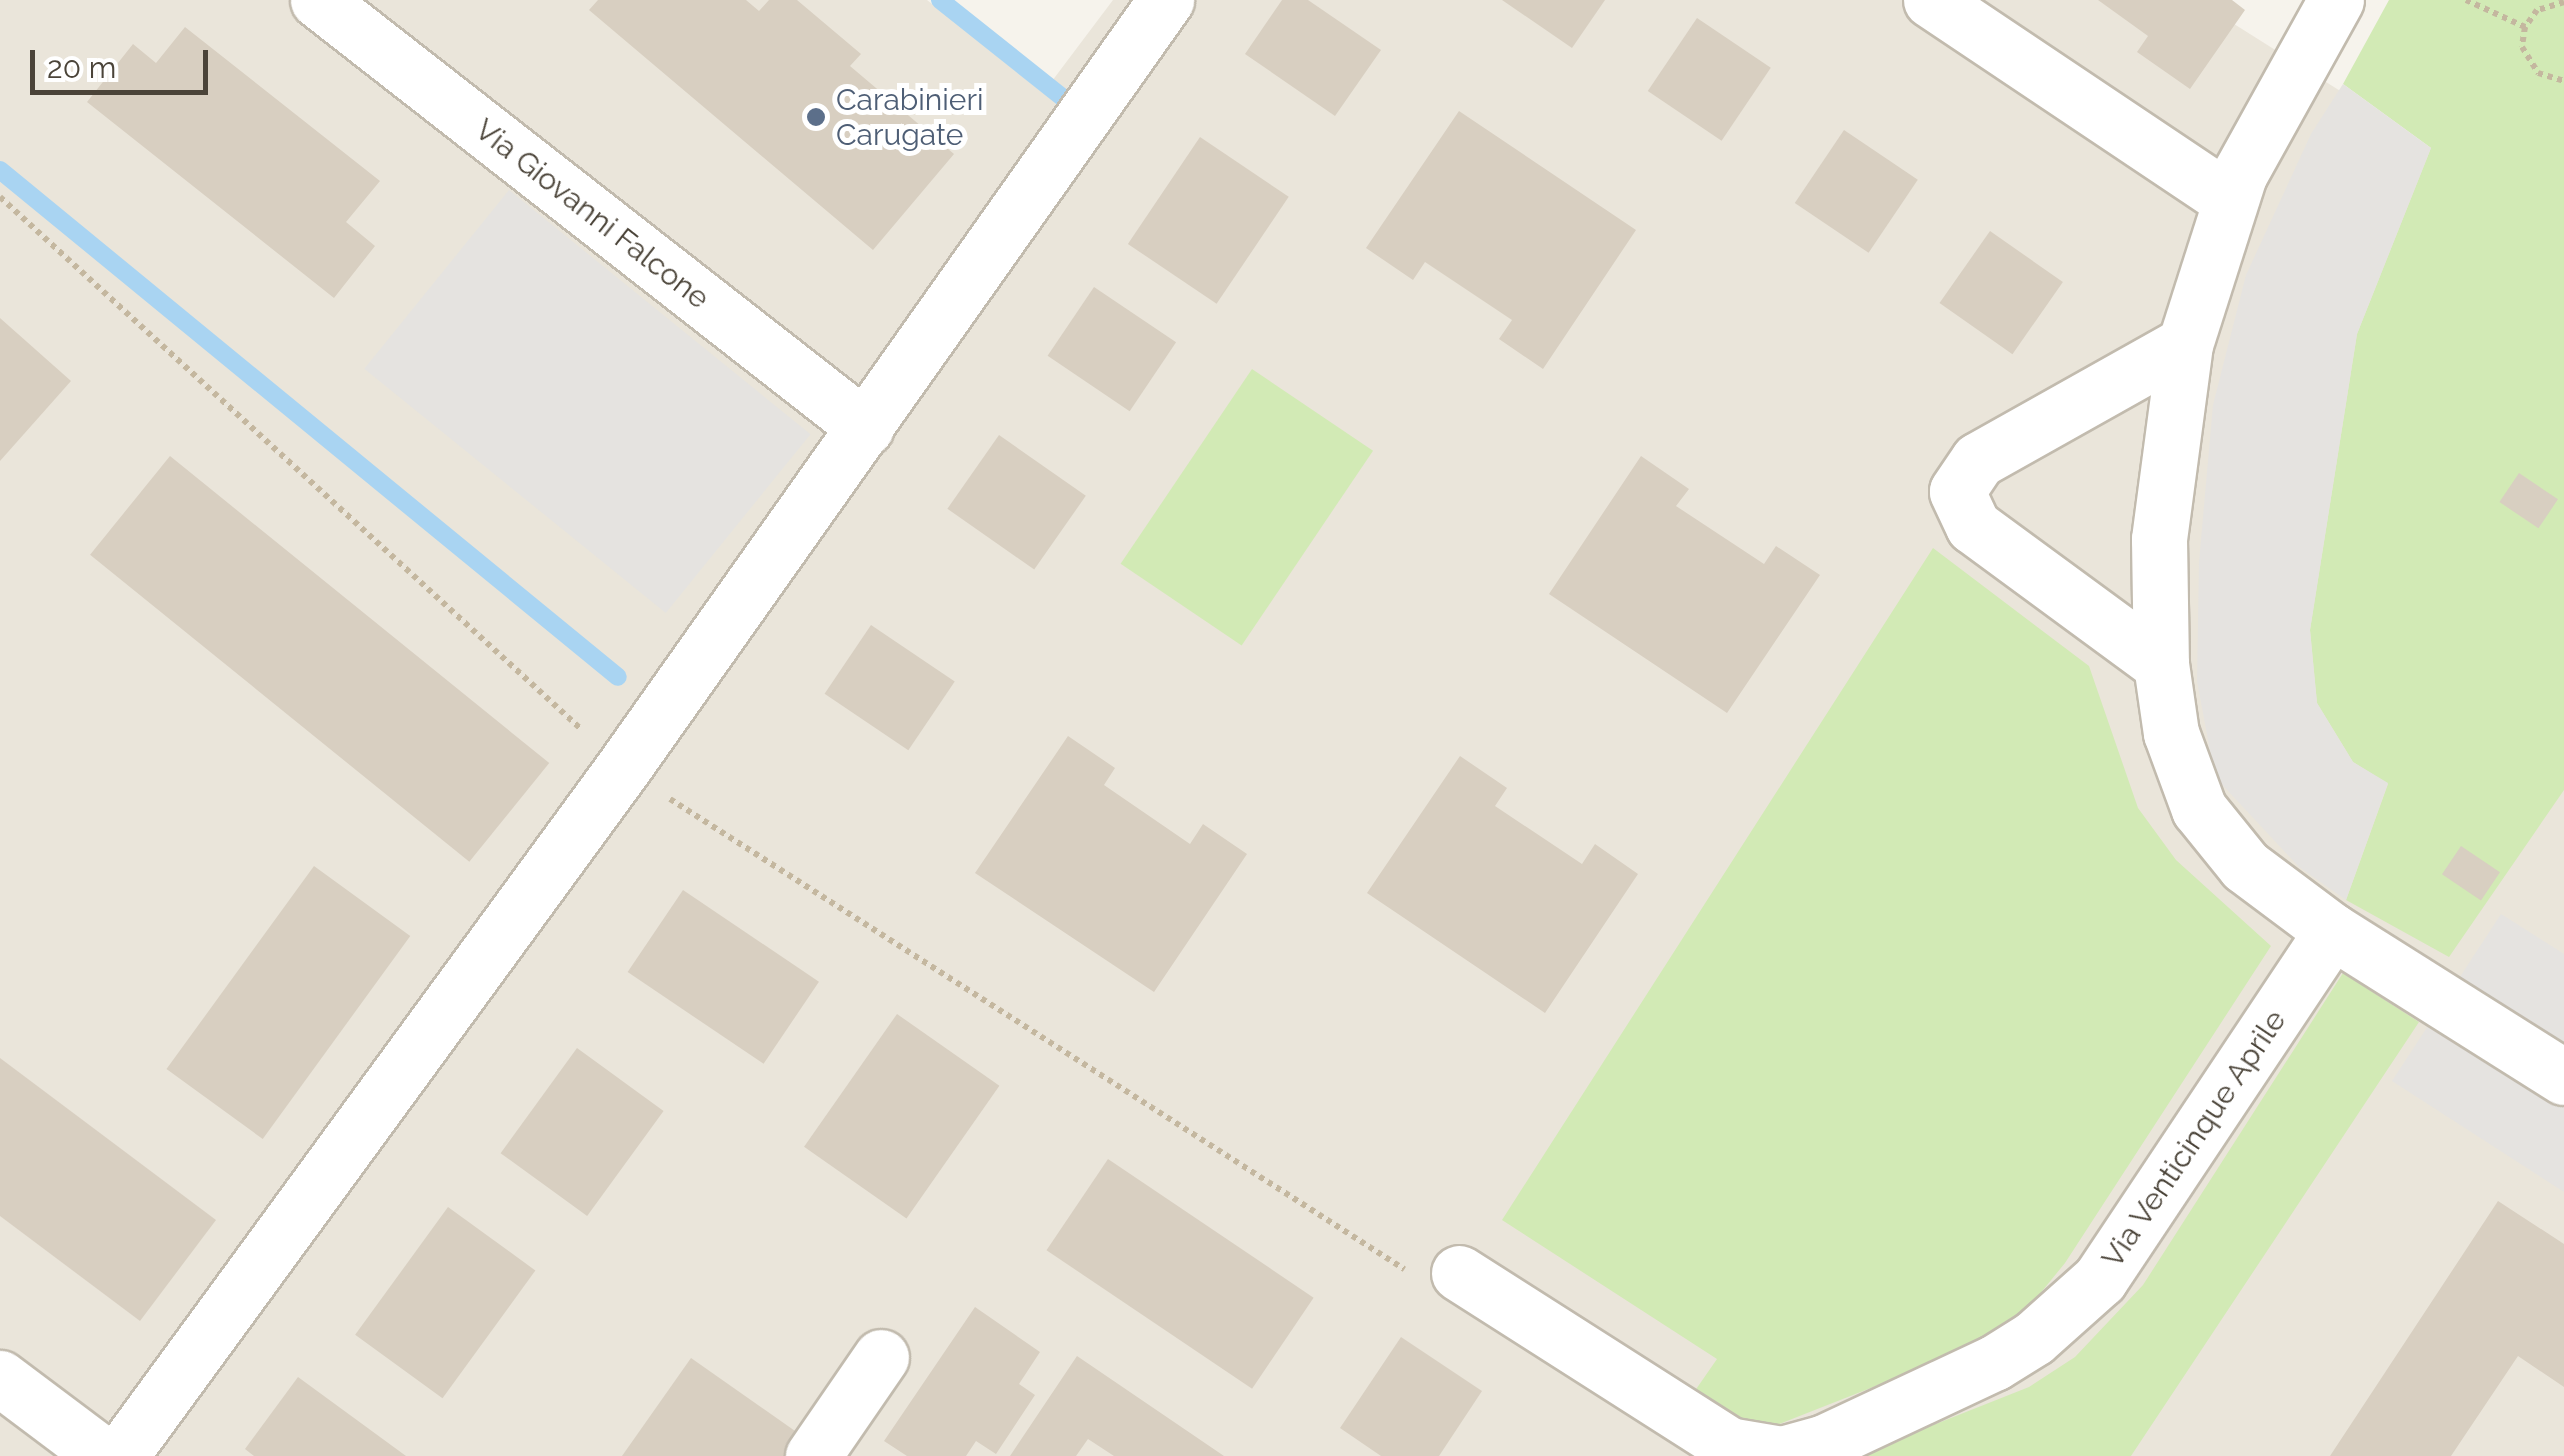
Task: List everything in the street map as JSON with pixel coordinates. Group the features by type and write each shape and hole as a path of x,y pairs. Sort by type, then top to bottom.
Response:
{"street":[{"name":"Via Giovanni Falcone","path":"318,0 866,428"},
{"path":"120,1456 623,768 1166,0"},
{"path":"1931,0 2230,200"},
{"path":"2336,0 2274,104 2230,200 2185,344 2159,539 2161,664 2178,756 2208,824 2246,866 2332,931 2564,1078"},
{"path":"2161,664 1973,526 1957,491 1978,460 2185,344"},
{"name":"Via Venticinque Aprile","path":"1459,1273 1729,1445 1769,1454 1825,1442 1994,1363 2034,1338 2100,1279 2332,931"},
{"path":"814,1456 882,1356"},
{"path":"0,1378 104,1456"}],"path":[{"path":"2466,0 2525,27"},
{"path":"2564,2 2537,10 2525,27 2522,47 2530,66 2564,81"},
{"path":"0,197 623,768 1397,1269 1459,1273"}],"shaded area":[{"path":"0,0 927,0 1043,93 1113,0 2196,0 2564,232 2564,1456 0,1456"},
{"path":"2343,84 2431,148 2357,334 2310,630 2317,703 2353,762 2388,783 2346,900 2299,867 2215,777 2197,681 2199,562 2213,405 2246,275 2311,134"},
{"path":"509,190 811,434 666,613 364,369"},
{"path":"2501,914 2564,954 2564,1192 2392,1081"}],"green space":[{"path":"2389,0 2564,0 2564,790 2449,957 2346,900 2388,784 2353,762 2317,703 2310,630 2357,334 2431,148 2343,84"},
{"path":"1252,369 1373,451 1242,645 1121,564"},
{"path":"1933,548 2089,666 2138,808 2176,860 2271,946 2065,1263 2016,1323 1952,1356 1751,1435 1692,1395 1717,1359 1502,1220"},
{"path":"2343,973 2419,1022 2131,1456 1855,1456 2029,1387 2075,1357 2143,1285"}],"building":[{"path":"598,0 746,0 759,11 769,0 797,0 861,54 850,66 954,154 873,250 589,10"},
{"path":"1282,0 1308,0 1381,50 1335,116 1245,54"},
{"path":"1502,0 1605,0 1572,48"},
{"path":"2098,0 2232,0 2245,10 2190,89 2137,52 2148,36"},
{"path":"1697,18 1771,68 1722,141 1648,91"},
{"path":"185,27 380,181 346,222 375,246 334,298 87,102 133,44 156,63"},
{"path":"1459,111 1636,230 1543,369 1499,339 1512,320 1425,262 1413,280 1366,248"},
{"path":"1844,130 1918,180 1869,253 1795,203"},
{"path":"1200,137 1289,197 1217,304 1128,244"},
{"path":"1990,231 2063,282 2012,354 1940,303"},
{"path":"1094,287 1176,342 1130,411 1048,356"},
{"path":"0,318 71,381 0,461"},
{"path":"999,435 1086,496 1034,570 947,509"},
{"path":"170,456 549,763 469,862 90,555"},
{"path":"1641,456 1689,489 1676,506 1764,564 1776,546 1820,575 1727,713 1549,594"},
{"path":"2519,473 2558,499 2538,528 2499,502"},
{"path":"871,625 955,681 908,750 825,694"},
{"path":"1068,736 1115,768 1104,785 1190,844 1203,824 1247,854 1154,992 975,873"},
{"path":"1460,756 1507,788 1495,806 1582,864 1595,844 1638,874 1545,1013 1367,893"},
{"path":"2461,846 2500,872 2481,900 2442,874"},
{"path":"314,866 410,936 263,1139 166,1069"},
{"path":"683,890 819,982 764,1064 628,972"},
{"path":"897,1014 999,1086 906,1218 804,1147"},
{"path":"577,1048 664,1111 587,1216 501,1153"},
{"path":"0,1058 216,1220 140,1321 0,1216"},
{"path":"1108,1159 1314,1298 1252,1389 1046,1250"},
{"path":"2498,1201 2564,1244 2564,1387 2518,1356 2451,1456 2330,1456"},
{"path":"448,1207 535,1270 443,1398 355,1335"},
{"path":"975,1307 1040,1352 1019,1384 1035,1395 996,1454 976,1441 966,1456 907,1456 884,1441"},
{"path":"1401,1337 1482,1391 1439,1456 1381,1456 1340,1428"},
{"path":"1077,1356 1224,1456 1114,1456 1088,1439 1076,1456 1010,1456"},
{"path":"691,1358 805,1438 793,1456 622,1456"},
{"path":"298,1377 406,1456 254,1456 245,1449"}],"waterway":[{"path":"940,0 1063,98"},
{"path":"0,170 618,677"}],"place":[{"name":"Carabinieri Carugate","path":"816,117"}]}
